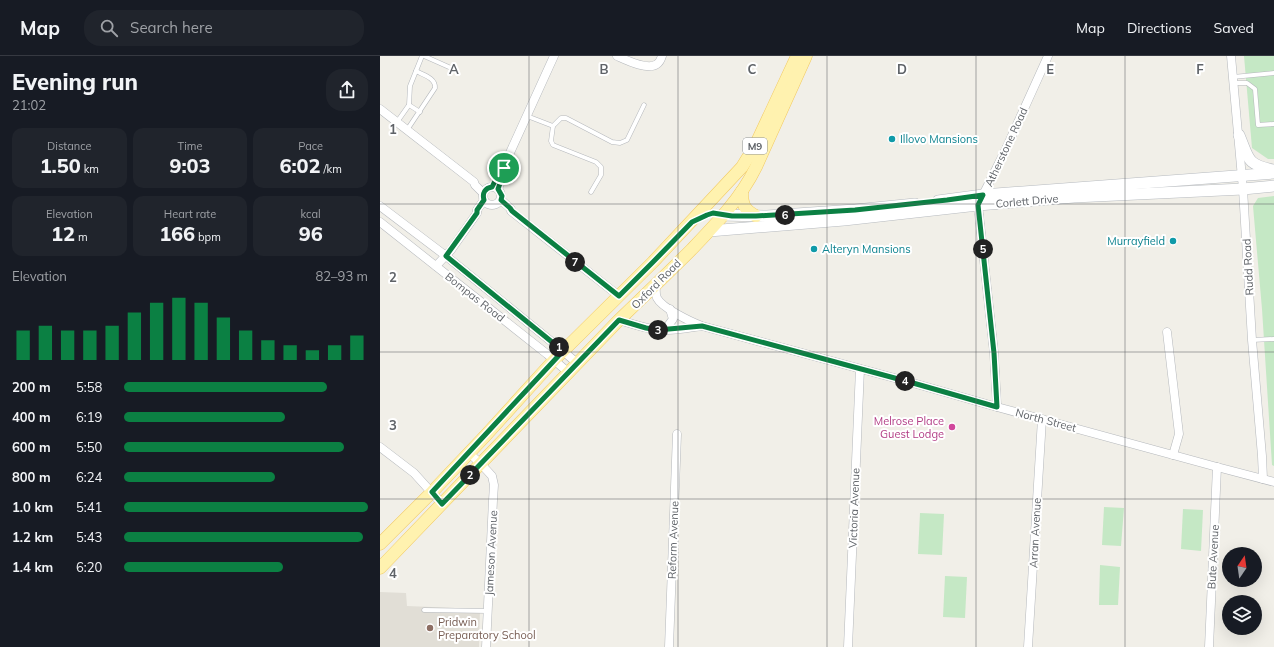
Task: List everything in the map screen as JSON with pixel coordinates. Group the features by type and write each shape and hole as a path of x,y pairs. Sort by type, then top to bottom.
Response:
{"main road":[{"name":"Oxford Road","path":"380,544 469,453 559,355 692,222 747,160 765,126 797,56"},
{"name":"Oxford Road","path":"380,568 482,464 619,320 709,231 742,191 756,167 806,56"},
{"path":"1239,136 1248,159 1262,168 1274,171"},
{"name":"Corlett Drive","path":"709,231 844,220 981,200 1242,176 1274,171"},
{"name":"Corlett Drive","path":"722,215 756,216 855,210 947,200 1074,197 1243,189 1274,186"},
{"path":"742,191 745,208 747,211 756,216"},
{"path":"692,222 713,213 722,215"},
{"path":"486,435 497,447"},
{"path":"447,476 459,486"}],"street":[{"path":"436,266 446,256 477,213 477,210 491,196 500,171 504,168 554,56"},
{"path":"617,56 639,64 652,66 656,65 662,56"},
{"name":"Atherstone Road","path":"981,200 1048,56"},
{"name":"Rudd Road","path":"1231,56 1239,136 1252,340 1263,479"},
{"path":"380,109 474,182 475,185 509,211 512,211 619,296"},
{"path":"981,200 997,407"},
{"name":"Bompas Road","path":"380,206 446,256 559,355 569,373"},
{"name":"Bompas Road","path":"380,222 436,266 559,355 578,364"},
{"name":"North Street","path":"656,285 656,294 658,299 678,315 702,326 1274,482"},
{"path":"665,330 673,319 670,309"},
{"name":"North Street","path":"619,320 646,328 665,330 702,326"},
{"path":"1167,332 1179,434 1173,455"},
{"name":"Victoria Avenue","path":"848,647 860,369"},
{"name":"Arran Avenue","path":"1028,647 1042,419"},
{"name":"Reform Avenue","path":"669,647 677,434"},
{"path":"380,446 414,473 442,504"},
{"name":"Jameson Avenue","path":"469,453 491,474 494,485 486,647"},
{"name":"Bute Avenue","path":"1209,647 1217,467"}],"lane":[{"path":"397,122 409,105 410,86 423,56 451,68"},
{"path":"407,130 436,88 434,80 416,71"},
{"path":"1233,80 1274,73"},
{"path":"1233,80 1247,83 1255,89 1258,125 1274,124"},
{"path":"409,105 420,112"},
{"path":"591,192 600,175 601,168 596,162 553,145 551,141 553,126 561,118 566,118 612,142 620,143 627,140 644,105"},
{"path":"527,116 553,126"},
{"path":"1252,340 1274,340"},
{"path":"424,610 488,612"}],"shaded area":[{"name":"Pridwin Preparatory School","path":"380,592 406,593 407,606 480,609 479,647 380,647"}],"green space":[{"path":"1244,56 1274,56 1274,159 1268,159 1252,148"},
{"path":"1274,196 1274,466 1272,465 1262,309 1253,206 1258,198"},
{"path":"1104,507 1124,508 1121,546 1102,545"},
{"path":"1183,509 1203,510 1201,551 1181,549"},
{"path":"920,513 944,514 942,555 918,554"},
{"path":"1100,565 1120,567 1118,605 1099,605"},
{"path":"945,576 967,577 965,618 943,617"}],"place":[{"name":"Illovo Mansions","path":"892,139"},
{"name":"Murrayfield","path":"1173,241"},
{"name":"Alteryn Mansions","path":"814,249"},
{"name":"Melrose Place Guest Lodge","path":"952,427"},
{"name":"Pridwin Preparatory School","path":"430,628"}],"route":[{"path":"504,168 498,189 501,192 501,200 512,211 619,296 692,222 713,213 732,216 768,216 855,210 983,195 978,205 994,353 997,407 702,326 658,330 633,325 619,320 442,504 432,492 563,351 446,256 477,213 477,210 484,200 484,191 492,187 500,171 504,168"}]}
